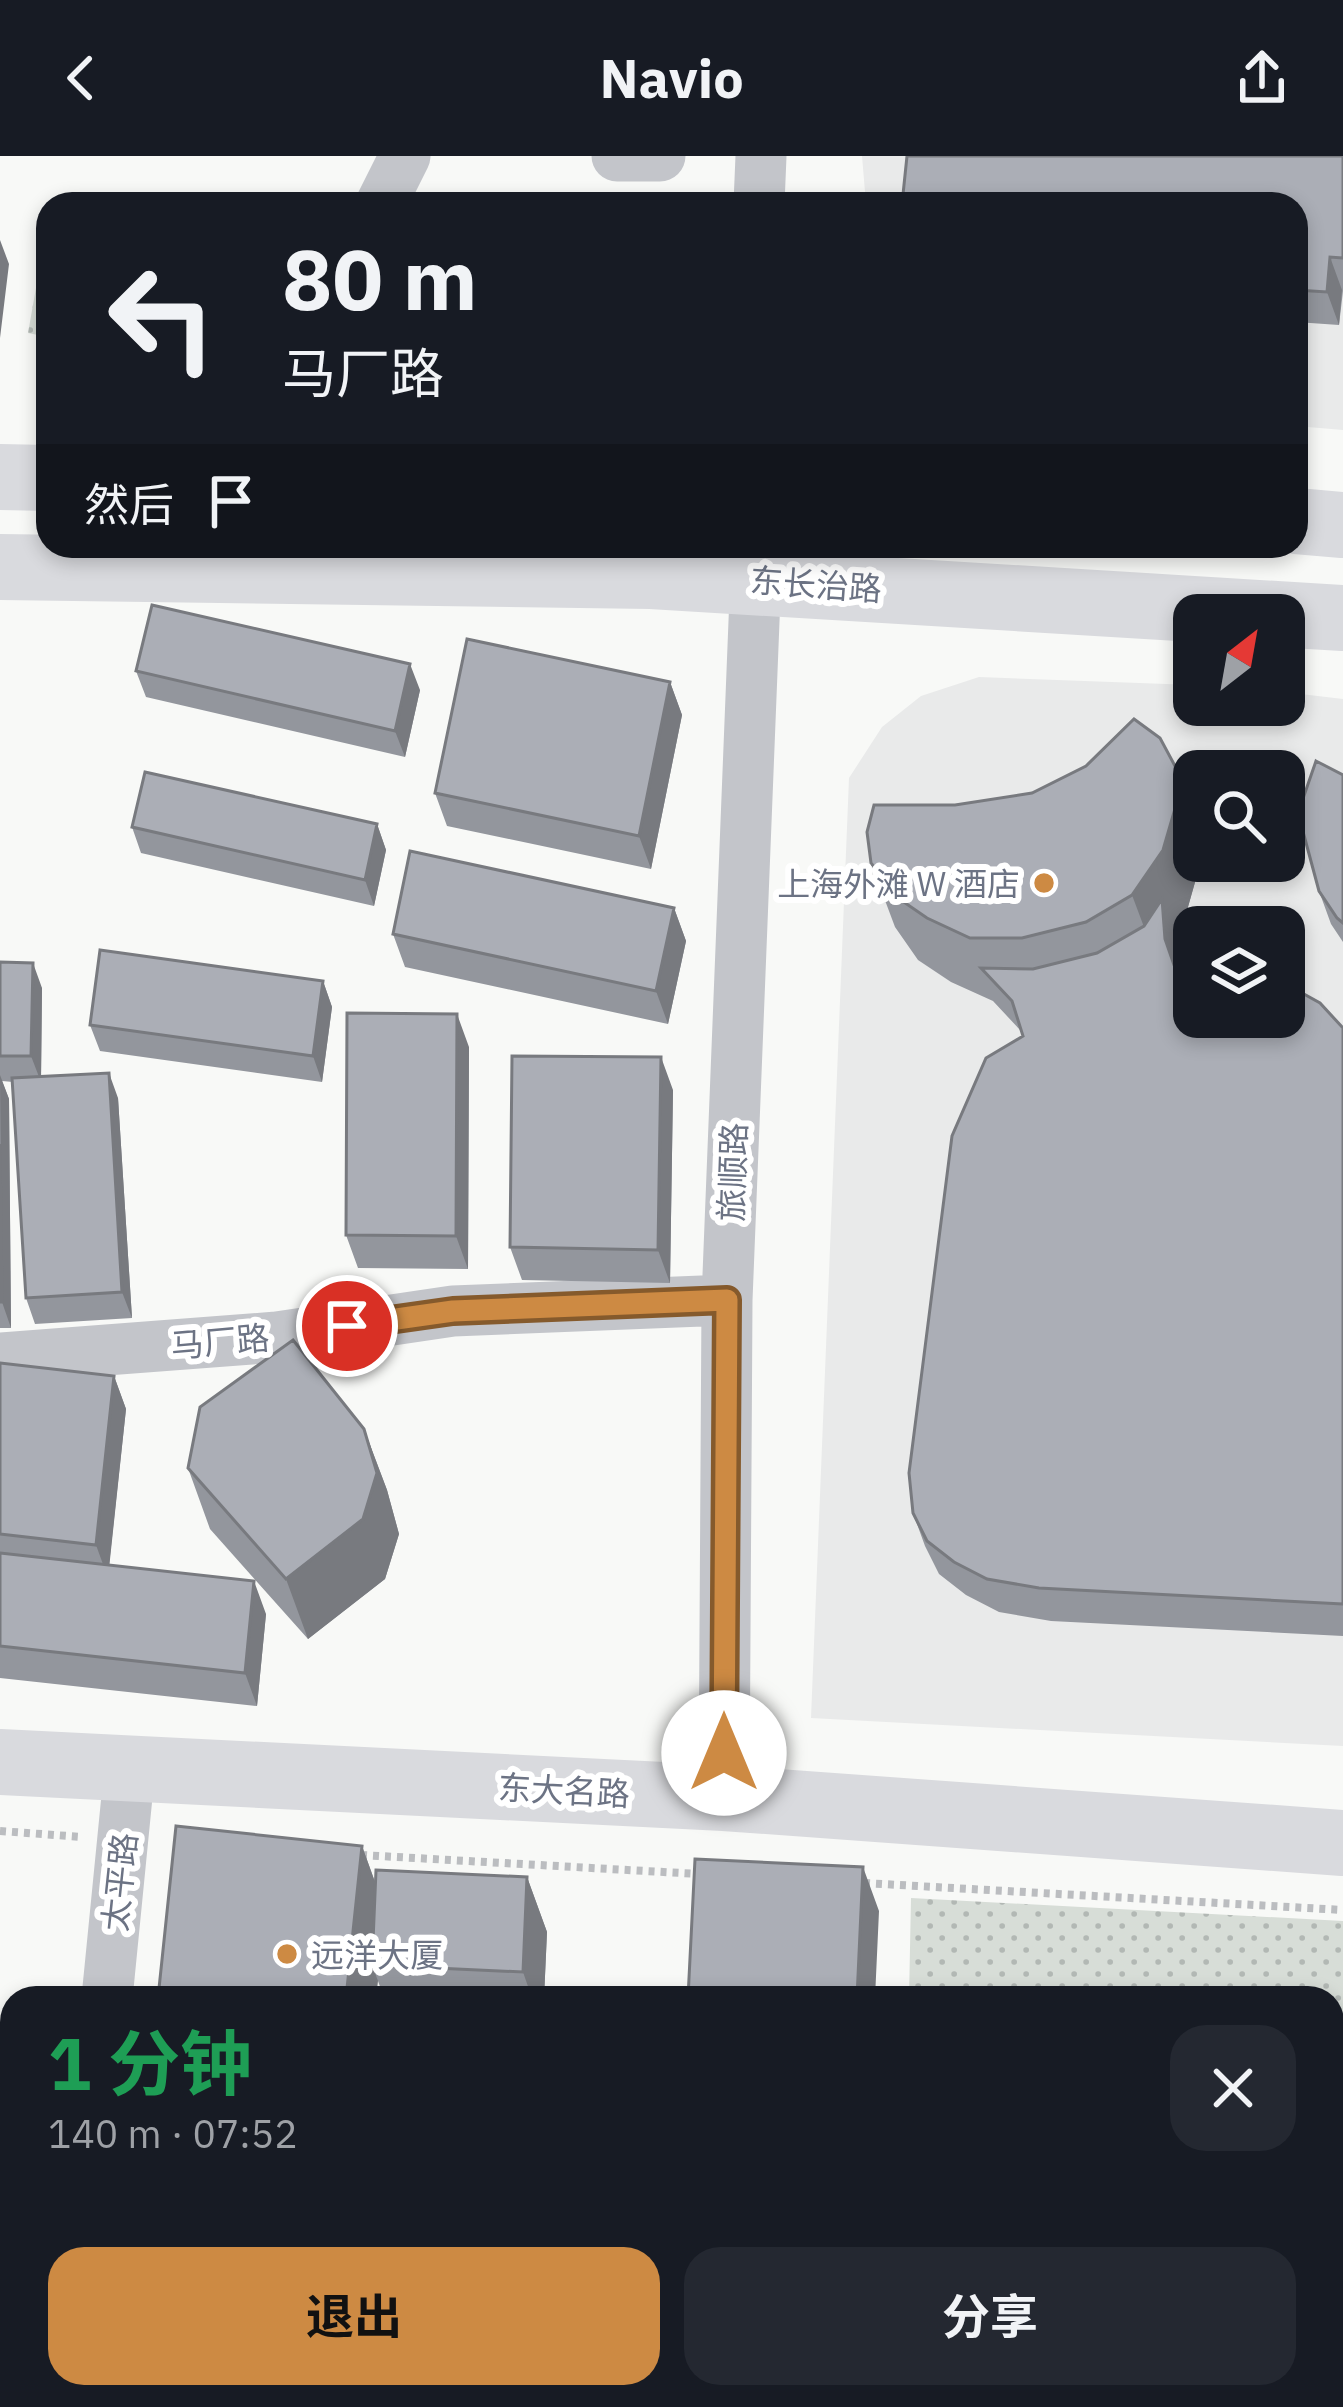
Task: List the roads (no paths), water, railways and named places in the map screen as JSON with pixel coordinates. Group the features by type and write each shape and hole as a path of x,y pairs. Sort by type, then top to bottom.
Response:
{"main road":[{"path":"0,477 36,478"},
{"path":"1308,521 1343,525"},
{"name":"东长治路","path":"0,567 756,563 1343,618"},
{"name":"东大名路","path":"0,1762 724,1798 1343,1843"}],"street":[{"path":"387,192 405,156"},
{"path":"617,156 660,156"},
{"path":"760,192 761,156"},
{"name":"旅顺路","path":"724,1798 727,1300 756,563"},
{"name":"马厂路","path":"0,1358 277,1337 453,1311 727,1300"},
{"name":"太平路","path":"108,1986 130,1766"}],"place":[{"name":"上海外滩 W 酒店","path":"1044,883"},
{"name":"远洋大厦","path":"287,1954"}]}
